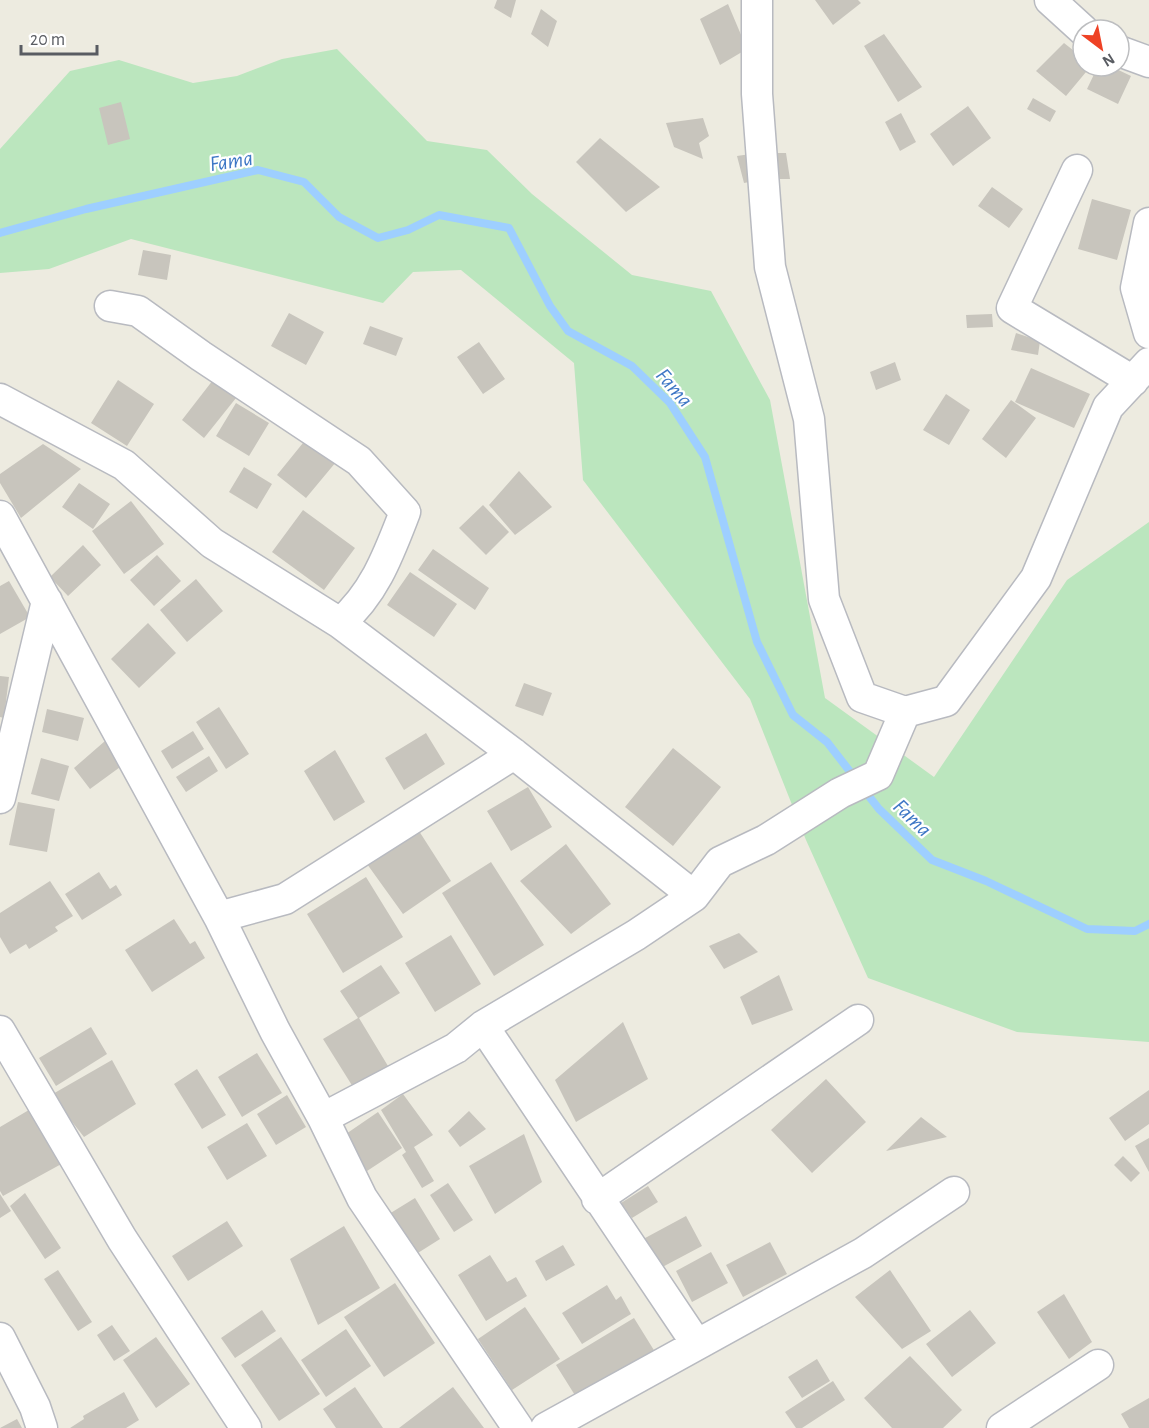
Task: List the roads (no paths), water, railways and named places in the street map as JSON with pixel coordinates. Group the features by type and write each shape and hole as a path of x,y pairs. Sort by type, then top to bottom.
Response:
{"street":[{"path":"757,0 757,94 770,267 809,419 825,599 862,697 905,712 946,701 1036,578 1108,407 1141,372 1012,308 1077,170"},
{"path":"1050,0 1071,19"},
{"path":"1131,55 1149,62"},
{"path":"1149,223 1136,288 1149,333"},
{"path":"110,306 138,311 201,356 359,461 405,512 379,577 357,608 340,623"},
{"path":"0,399 124,465 212,543 340,623 514,753 694,896"},
{"path":"0,516 219,917 274,1031 323,1118 362,1198 518,1428"},
{"path":"0,798 47,601"},
{"path":"323,1118 456,1047 483,1026 636,935 694,896 720,862 766,840 840,793 878,775 905,712"},
{"path":"219,917 285,899 514,753"},
{"path":"597,1199 858,1020"},
{"path":"483,1026 597,1199 696,1343"},
{"path":"0,1031 122,1239 246,1428"},
{"path":"546,1428 863,1252 954,1192"},
{"path":"0,1338 35,1407 42,1428"},
{"path":"1002,1428 1098,1365"}],"waterway":[{"name":"Fama","path":"0,233 86,209 258,170 304,182 339,217 378,238 408,230 439,215 509,228 550,306 568,331 632,366 670,403 705,457 757,642 793,715 827,742 855,778"},
{"name":"Fama","path":"864,790 879,809 932,860 986,881 1087,929 1135,931 1149,924"}]}
